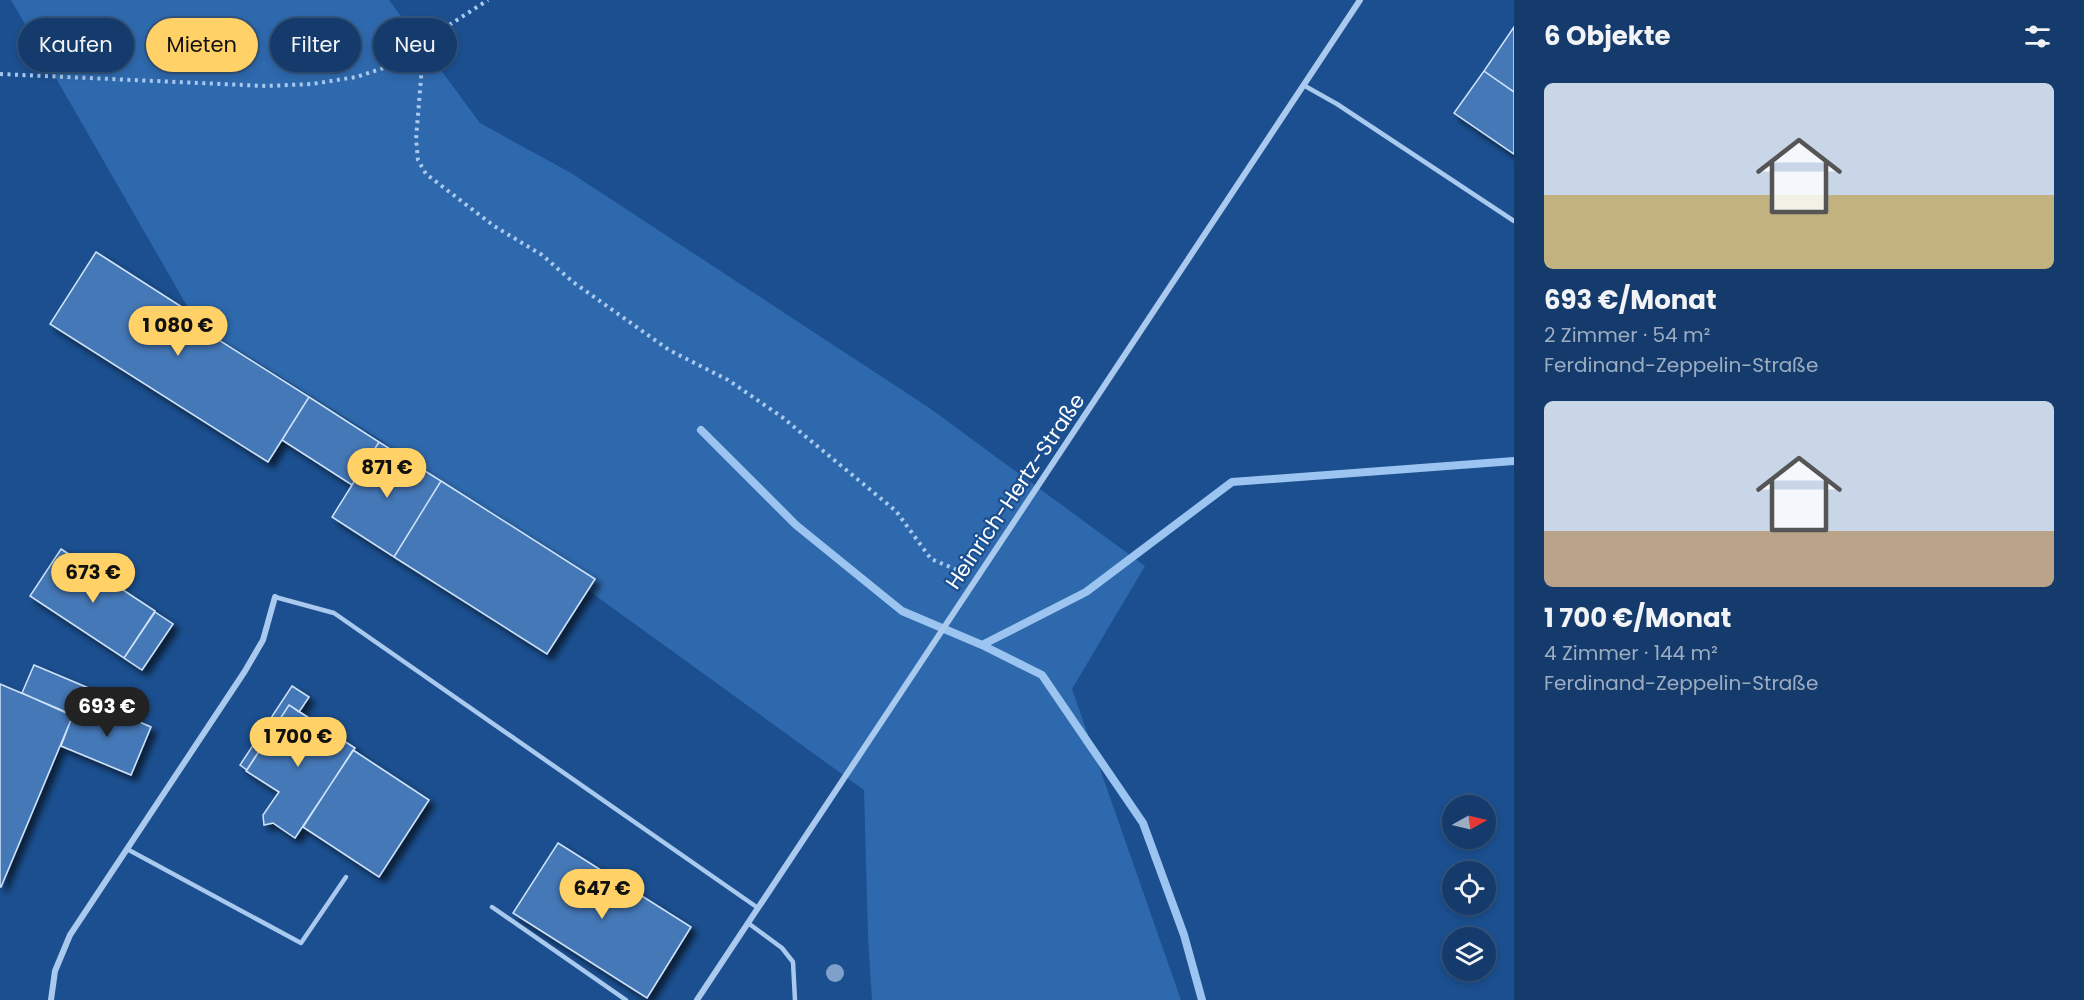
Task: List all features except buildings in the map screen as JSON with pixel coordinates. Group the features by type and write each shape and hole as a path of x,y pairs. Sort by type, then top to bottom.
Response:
{"street":[{"name":"Heinrich-Hertz-Straße","path":"698,1000 1360,0"},
{"path":"51,1000 55,971 70,935 263,640 275,597"}],"lane":[{"path":"1305,86 1337,104 1514,221"},
{"path":"275,597 334,613 758,908"},
{"path":"127,849 301,943 346,877"},
{"path":"492,907 626,1000"},
{"path":"748,923 782,948 793,962 795,1000"}],"path":[{"path":"457,21 488,0"},
{"path":"0,74 266,86 312,84 357,77 373,72"},
{"path":"422,72 416,139 418,160 426,174 494,226 542,255 573,282 669,350 728,380 782,417 896,511 931,559 956,569 967,592"}],"shaded area":[{"path":"11,0 389,0 402,18 373,18 373,72 442,72 480,123 571,173 928,407 1145,566 1072,689 1181,1000 872,1000 864,790 382,441 198,325 52,72 134,72 134,18 21,18"}],"waterway":[{"path":"701,430 796,525 902,611 982,645 1042,675 1143,823 1184,935 1202,1000"},
{"path":"982,645 1086,592 1232,482 1514,461"}]}
